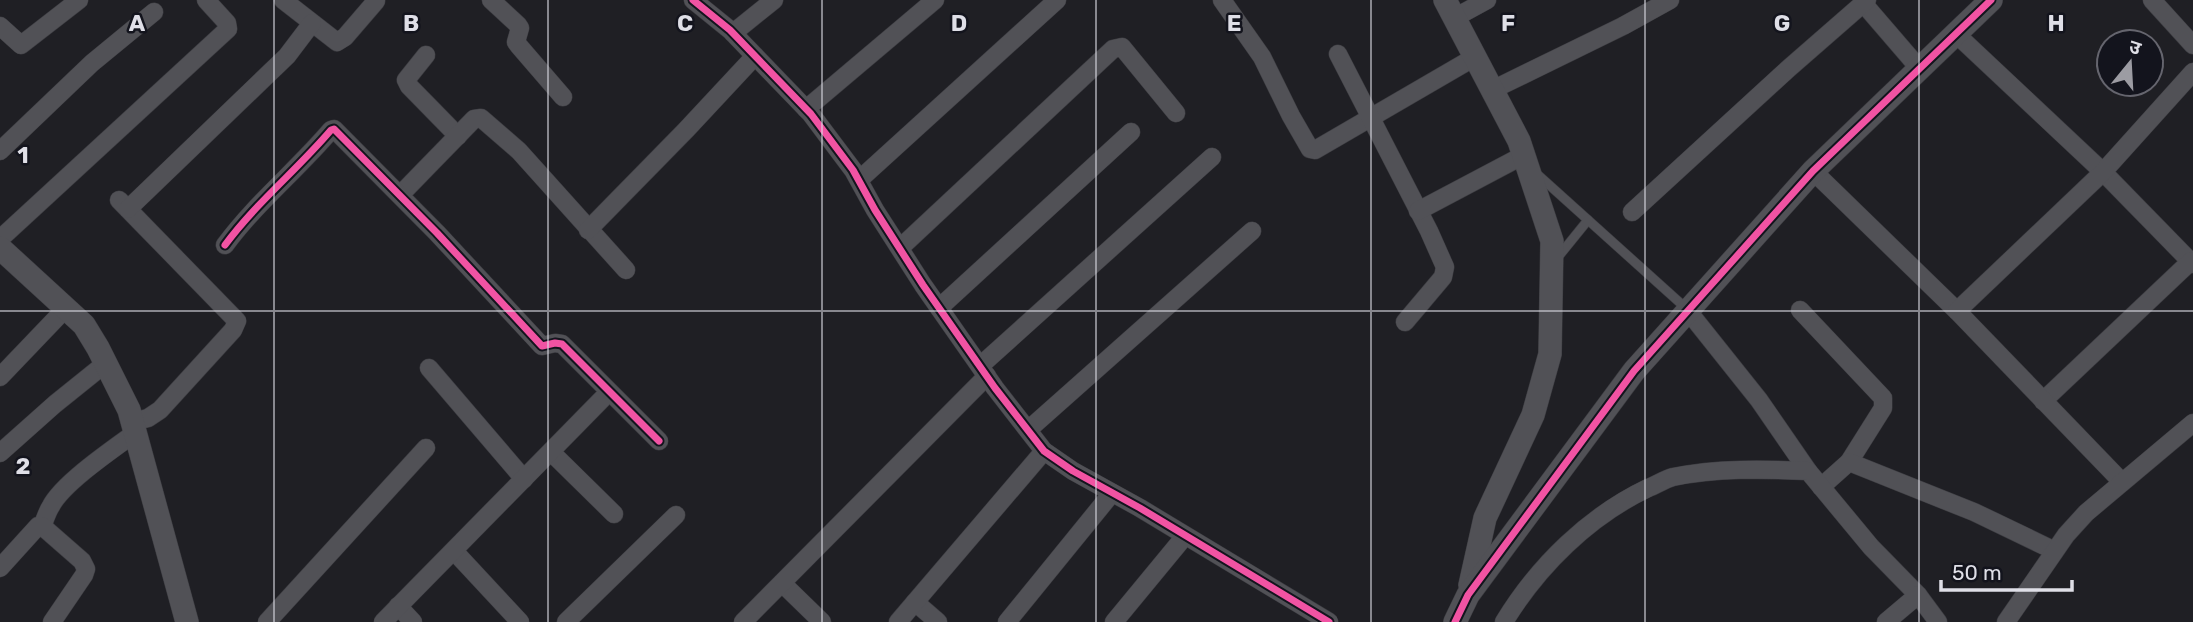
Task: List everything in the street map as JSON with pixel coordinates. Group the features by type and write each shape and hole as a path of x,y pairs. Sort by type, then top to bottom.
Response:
{"street":[{"path":"0,26 21,45 79,0"},
{"path":"0,239 228,29 228,23 206,0"},
{"path":"284,0 334,40 341,41 376,0"},
{"path":"491,0 518,25 520,28 516,42 563,97"},
{"path":"693,0 733,33 806,109 859,180 900,248 983,371 1044,452 1329,622"},
{"path":"733,33 774,0"},
{"path":"806,109 935,0"},
{"path":"859,180 1057,0"},
{"path":"1222,0 1262,57 1310,149 1315,150 1475,57"},
{"path":"1468,595 1485,518 1533,415 1550,354 1552,241 1519,141 1450,9 1487,0"},
{"path":"1492,90 1670,0"},
{"path":"1455,622 1468,595 1634,371 1814,171 1991,0"},
{"path":"2152,0 2193,45"},
{"path":"1632,212 1788,69 1866,2 1919,68"},
{"path":"0,151 92,63 154,12"},
{"path":"42,526 52,503 134,428 160,410 233,330 237,321 124,204 287,56 312,23"},
{"path":"1955,33 2103,172 2192,263 2043,401"},
{"path":"900,248 1119,46 1176,113"},
{"path":"1338,54 1372,116 1445,267 1445,272 1405,322"},
{"path":"426,55 406,80 458,135"},
{"path":"588,230 755,56"},
{"path":"1957,311 2103,172 2193,72"},
{"path":"400,195 477,117 486,121 519,151 626,270"},
{"path":"225,245 248,216 333,129 400,195 542,346 562,344 659,441"},
{"path":"939,307 1131,132"},
{"path":"743,622 983,371 1212,157"},
{"path":"1418,211 1526,160"},
{"path":"1814,171 1957,311 2122,482"},
{"path":"1028,430 1252,230"},
{"path":"0,248 84,325 106,363 129,410 187,622"},
{"path":"0,377 66,308"},
{"path":"1800,310 1884,398 1883,408 1849,463 1821,487"},
{"path":"1688,311 1759,400 1808,471 1871,547 1918,595 1938,622"},
{"path":"0,453 106,363"},
{"path":"429,368 524,479"},
{"path":"383,622 609,393"},
{"path":"2006,622 2053,550 2086,513 2193,423"},
{"path":"267,622 426,448"},
{"path":"551,452 614,513"},
{"path":"898,622 1044,452"},
{"path":"1849,463 1920,488 2053,550"},
{"path":"1504,622 1538,573 1573,538 1624,500 1671,478 1727,470 1808,471"},
{"path":"1007,622 1112,493"},
{"path":"566,622 676,515"},
{"path":"0,568 38,526 42,526"},
{"path":"42,526 82,561 86,569 51,622"},
{"path":"1114,622 1185,536"},
{"path":"454,551 520,622"},
{"path":"782,583 822,622"},
{"path":"1886,622 1918,595"},
{"path":"915,602 938,622"},
{"path":"398,607 413,622"}],"lane":[{"path":"1526,160 1688,311"},
{"path":"1552,264 1588,220"}],"cycle path":[{"path":"693,0 730,30 811,114 853,170 923,285 995,388 1044,451 1073,471 1140,508 1329,622"},
{"path":"1455,622 1468,595 1634,371 1813,171 1991,0"},
{"path":"225,245 263,201 334,129 437,233 542,346 562,344 659,441"}]}
